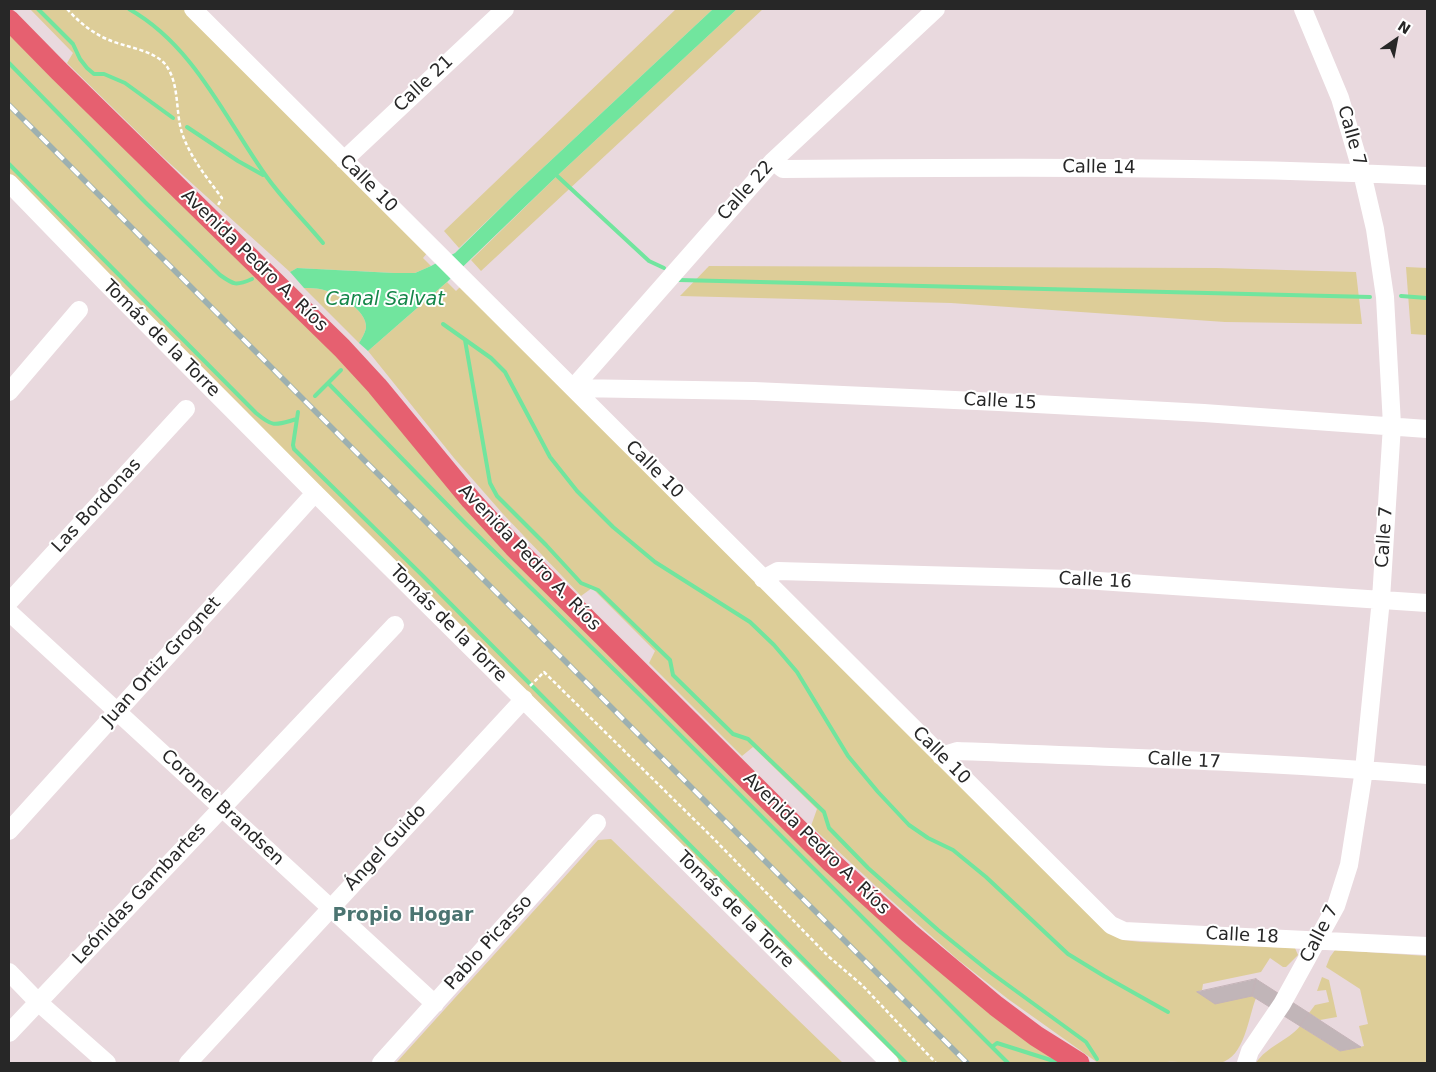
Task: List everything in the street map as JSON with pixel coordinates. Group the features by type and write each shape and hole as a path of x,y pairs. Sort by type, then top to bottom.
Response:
{"main road":[{"name":"Avenida Pedro A. Ríos","path":"9,20 342,348 388,399 466,494 514,547 831,862 959,976 1036,1036 1079,1063"}],"street":[{"name":"Calle 10","path":"193,9 1106,921 1117,929"},
{"name":"Calle 21","path":"344,160 504,9"},
{"name":"Calle 22","path":"573,388 772,161 936,9"},
{"name":"Calle 7","path":"1232,1063 1248,1057 1282,1004 1319,940 1336,906 1348,864 1364,770 1381,599 1392,425 1384,297 1375,228 1362,173 1340,98 1303,9"},
{"name":"Calle 14","path":"772,161 783,169 1063,167 1427,176"},
{"name":"Tomás de la Torre","path":"9,183 315,493 890,1063"},
{"path":"9,392 79,310"},
{"name":"Calle 15","path":"573,388 754,391 990,401 1392,425 1427,429"},
{"name":"Las Bordonas","path":"9,602 186,409"},
{"name":"Juan Ortiz Grognet","path":"9,831 315,493"},
{"name":"Calle 16","path":"763,579 778,571 1069,579 1427,603"},
{"name":"Coronel Brandsen","path":"9,612 435,1004"},
{"name":"Leónidas Gambartes","path":"9,1033 395,625"},
{"name":"Ángel Guido","path":"188,1063 524,700"},
{"name":"Calle 17","path":"941,756 957,751 1364,770 1427,776"},
{"name":"Pablo Picasso","path":"381,1063 597,823"},
{"name":"Calle 18","path":"1117,929 1124,931 1427,946"},
{"path":"9,972 38,1002 107,1063"}],"path":[{"path":"67,9 92,32 111,41 148,53 164,63 173,81 182,133 198,166 222,198 210,219"},
{"path":"533,683 544,672 714,839 828,956 862,985 936,1063"}],"shaded area":[{"path":"30,9 187,9 428,252 423,258 431,266 415,273 297,268 290,272 165,159 67,63 73,53"},
{"path":"676,9 713,9 459,248 444,231"},
{"path":"737,9 763,9 481,271 471,260 557,176"},
{"path":"9,20 410,425 831,861 1079,1063 890,1063 9,183"},
{"path":"709,266 1216,268 1356,272 1362,324 1225,322 951,303 680,296"},
{"path":"1406,267 1427,268 1427,335 1411,334"},
{"path":"447,282 456,291 461,286 1123,940 1295,948 1298,955 1286,967 1270,958 1261,972 1203,984 1202,990 1197,992 1252,996 1256,998 1244,1036 1235,1053 1228,1059 1214,1064 1174,1062 1098,1063 1008,999 957,959 811,826 817,809 753,747 742,756 649,663 655,651 592,588 581,596 503,514 454,458 368,351"},
{"path":"304,288 316,288 334,294 349,303 362,315 366,328 359,343"},
{"path":"611,839 843,1063 396,1063 598,840"},
{"path":"1335,950 1427,956 1427,1063 1256,1063 1266,1052 1290,1036 1300,1026 1340,1051 1364,1046 1359,1026 1368,1024 1360,989 1326,967"},
{"path":"1322,977 1329,980 1337,1017 1320,1020 1309,1013 1315,1005 1329,1002 1326,990 1317,991"}],"water":[{"name":"Canal Salvat","path":"713,9 737,9 557,176 447,282 368,351 359,343 366,328 362,315 349,303 334,294 316,288 304,288 290,272 297,268 415,273 455,253 516,193"}],"building":[{"path":"1256,979 1252,996 1215,1004 1197,992"},
{"path":"1256,979 1309,1013 1300,1026 1252,996"},
{"path":"1309,1013 1361,1047 1340,1051 1300,1026"}],"waterway":[{"path":"38,9 73,44 80,59 94,74 104,74 125,83 173,118"},
{"path":"129,9 152,24 189,62 206,83 271,182 323,243"},
{"path":"9,63 145,202 220,275 235,283 242,283 252,279"},
{"path":"187,127 238,161 263,175"},
{"name":"Canal Salvat","path":"9,164 256,413 275,424 297,419"},
{"path":"554,173 649,261 664,268"},
{"path":"679,280 1370,297"},
{"path":"1401,296 1427,298"},
{"path":"443,324 491,358 505,372 550,457 577,491 613,527 655,562 750,622 774,645 797,672 848,756 909,825 928,838 953,850 986,877 1068,954 1168,1012"},
{"path":"465,340 490,483 497,496 581,583 598,590 670,660 673,675 733,734 748,739 824,812 829,828 868,868 938,930 990,972 1086,1042 1097,1059"},
{"name":"Canal Salvat","path":"315,396 341,370"},
{"path":"328,383 466,524 1008,1063"},
{"path":"298,412 294,449 423,576 906,1063"},
{"path":"992,1047 997,1043 1060,1063"}],"railway":[{"path":"9,105 967,1063"}],"district":[{"name":"Propio Hogar","path":"403,916"}]}
